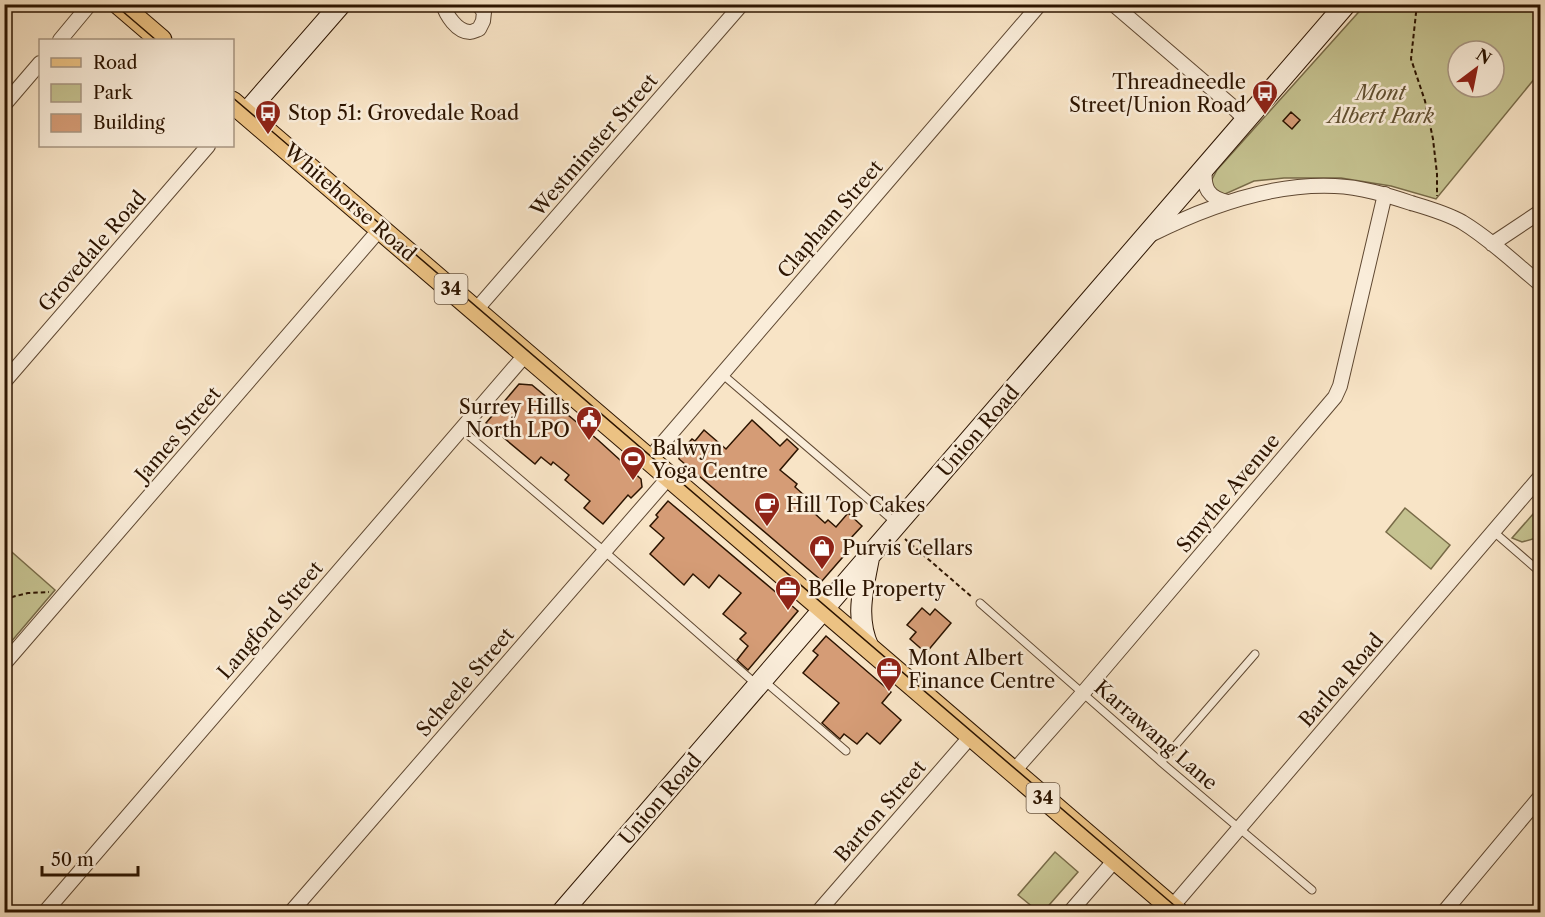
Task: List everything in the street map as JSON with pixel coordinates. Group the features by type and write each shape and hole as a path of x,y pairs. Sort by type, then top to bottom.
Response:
{"main road":[{"path":"119,4 160,39"},
{"path":"238,110 341,4"},
{"name":"Union Road","path":"562,912 1346,4"},
{"name":"Whitehorse Road","path":"238,110 475,310 1174,910"},
{"path":"869,558 861,601 865,641 869,648"}],"street":[{"path":"61,39 90,4"},
{"path":"443,4 445,12 457,27 469,32 479,29 483,21 484,12 478,4"},
{"name":"Westminster Street","path":"475,310 742,4"},
{"name":"Clapham Street","path":"649,459 1040,4"},
{"path":"1113,4 1246,120"},
{"path":"4,105 39,64"},
{"name":"Grovedale Road","path":"4,382 207,147"},
{"path":"1205,168 1204,179 1208,192 1215,199 1228,202"},
{"path":"1142,239 1185,217 1228,202 1287,188 1336,186 1386,194 1462,222 1540,284"},
{"name":"Smythe Avenue","path":"1013,772 1335,397 1386,194"},
{"path":"1492,244 1540,212"},
{"name":"James Street","path":"4,664 380,229"},
{"name":"Langford Street","path":"45,912 526,354"},
{"name":"Scheele Street","path":"291,912 669,477"},
{"name":"Barloa Road","path":"1174,910 1239,828 1540,477"},
{"name":"Barton Street","path":"818,912 971,736"},
{"path":"1444,912 1540,798"},
{"path":"1070,912 1115,860"}],"lane":[{"path":"722,375 896,527"},
{"path":"461,429 761,683 846,751"},
{"path":"1494,532 1540,572"},
{"name":"Karrawang Lane","path":"980,603 1161,762 1312,890"},
{"path":"1161,762 1255,654"}],"path":[{"path":"1417,4 1411,59 1425,101 1433,139 1438,212"},
{"path":"896,527 980,603"},
{"path":"4,599 28,593 68,591"}],"green space":[{"name":"Mont Albert Park","path":"1365,5 1540,5 1540,72 1436,199 1391,186 1341,178 1284,178 1254,181 1223,195 1209,185 1217,170"},
{"path":"1540,506 1540,537 1522,542 1512,538"},
{"path":"1405,508 1450,545 1431,569 1386,532"},
{"path":"5,546 55,590 5,649"},
{"path":"1055,852 1078,872 1043,912 1039,912 1018,895"}],"building":[{"path":"1291,112 1300,120 1292,129 1283,121"},
{"path":"519,384 532,385 641,479 642,487 631,498 628,495 603,524 584,508 590,501 565,480 569,475 553,462 551,465 541,457 535,464 486,423"},
{"path":"752,420 780,446 787,439 798,449 780,470 797,484 795,487 806,497 801,501 825,523 828,520 836,527 848,513 862,526 850,539 855,543 822,581 679,459 679,453 692,439 695,441 704,430 726,449"},
{"path":"668,501 798,611 748,670 737,660 748,646 740,639 746,633 723,614 741,593 719,575 709,588 693,574 684,585 650,554 664,538 650,526"},
{"path":"922,608 930,615 935,609 951,623 926,653 910,639 916,632 907,625"},
{"path":"826,636 891,692 882,703 901,720 880,744 867,733 857,744 844,734 840,739 822,723 839,703 803,673 818,655 813,651"}],"tram line":[{"path":"114,4 155,39"},
{"path":"234,99 1182,912"}],"place":[{"name":"Threadneedle Street/Union Road","path":"1265,116"},
{"name":"Stop 51: Grovedale Road","path":"268,136"},
{"name":"Surrey Hills North LPO","path":"589,442"},
{"name":"Balwyn Yoga Centre","path":"633,482"},
{"name":"Hill Top Cakes","path":"767,528"},
{"name":"Purvis Cellars","path":"822,571"},
{"name":"Belle Property","path":"788,612"},
{"name":"Mont Albert Finance Centre","path":"889,693"}]}
